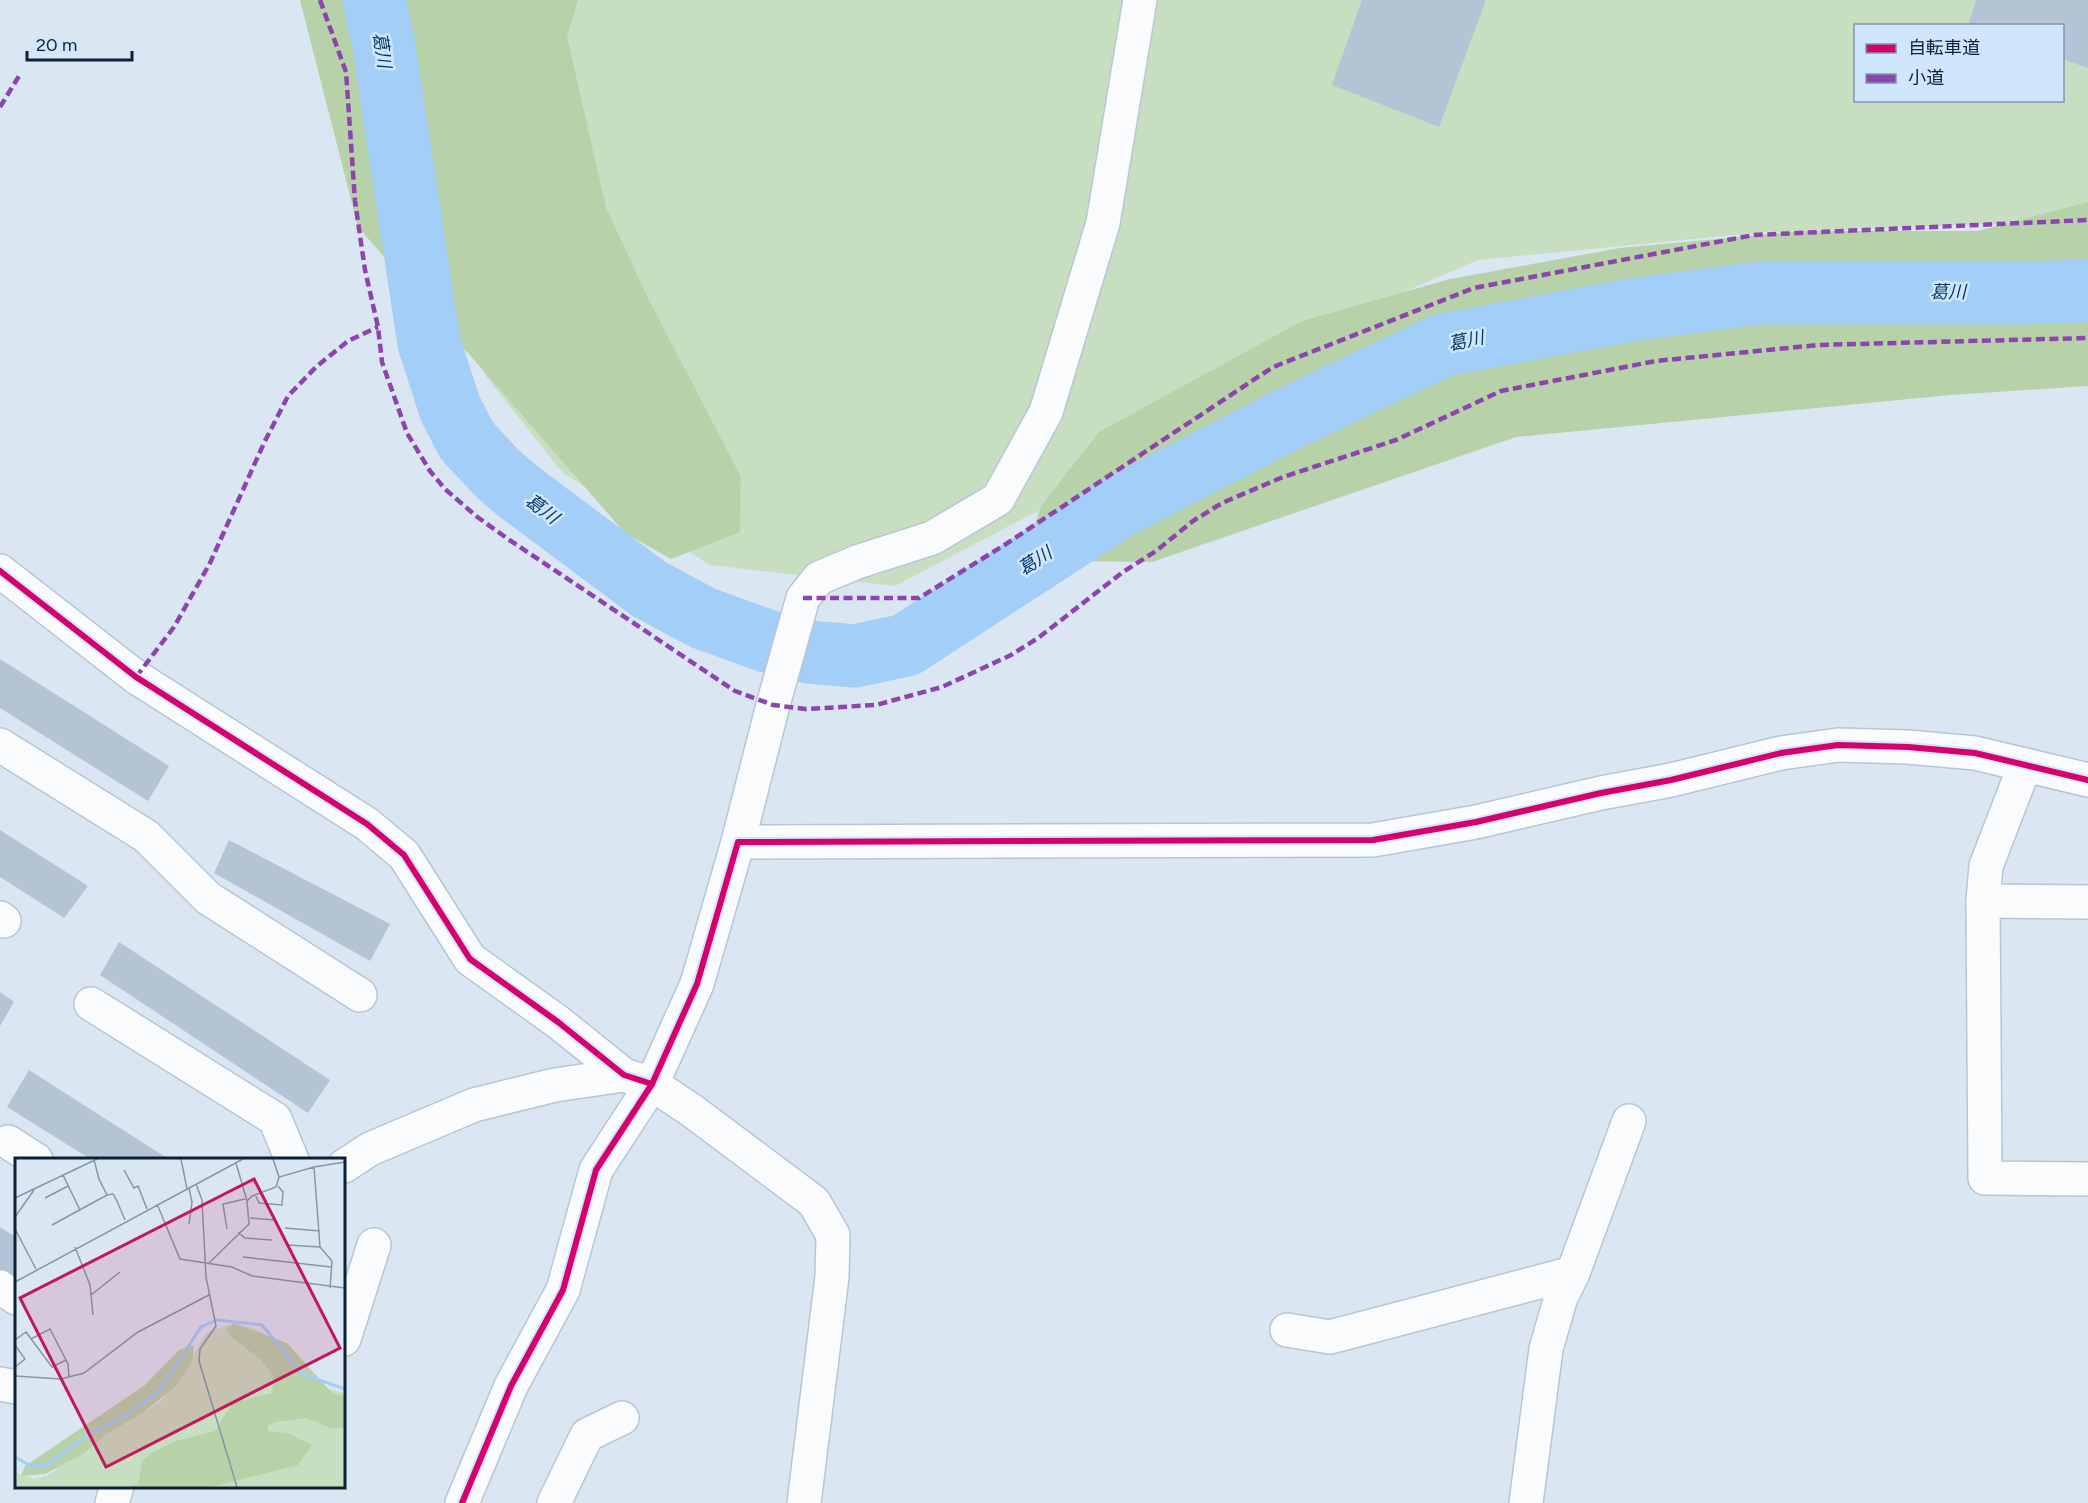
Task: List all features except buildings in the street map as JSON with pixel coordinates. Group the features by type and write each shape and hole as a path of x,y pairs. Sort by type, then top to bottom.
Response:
{"street":[{"path":"462,1503 511,1386 563,1290 596,1170 638,1079 697,984 738,842 802,601 819,578 857,562 932,538 998,498 1046,412 1103,224 1140,0"},
{"path":"0,571 136,677 367,824 404,855 470,959 638,1079 691,1110 814,1202 833,1235 832,1277 804,1503"},
{"path":"0,745 146,836 208,898 360,994"},
{"path":"738,842 1373,840 1476,822 1601,792 1671,780 1781,753 1838,745 1908,747 1975,753 2088,780"},
{"path":"2025,765 1986,867 1983,901 1985,1178 2088,1179"},
{"path":"1983,901 2088,902"},
{"path":"91,1004 275,1119 291,1158"},
{"path":"345,1165 370,1149 474,1105 555,1085 638,1079"},
{"path":"1526,1503 1546,1349 1561,1297 1573,1273 1629,1121"},
{"path":"8,1142 33,1158"},
{"path":"345,1336 374,1245"},
{"path":"1287,1329 1330,1337 1573,1273"},
{"path":"0,1287 15,1297"},
{"path":"0,1384 15,1387"},
{"path":"554,1503 587,1435 622,1418"},
{"path":"112,1503 116,1488"}],"green space":[{"path":"300,0 578,0 567,36 606,208 649,300 741,477 740,532 671,559 625,533 358,227"},
{"path":"411,0 2088,0 2088,221 1766,232 1478,260 1265,352 1072,493 895,586 710,565 563,473 485,375 453,237"},
{"path":"2088,202 2088,386 1950,395 1516,437 1152,562 1069,561 1027,547 1041,506 1099,432 1302,321 1450,279 1620,248 1803,231 1978,231"}],"waterway":[{"name":"葛川","path":"374,0 383,41 429,343 450,408 467,441 498,474 519,492 649,589 703,618 767,641 808,652 855,656 906,645 1120,506 1284,421 1443,345 1630,310 1759,293 2088,291"}],"marked path":[{"path":"320,0 346,72 355,201 365,270 378,327 382,362 407,433 430,471 445,489 476,516 508,539 735,691 773,705 805,709 876,705 942,687 1011,655 1038,638 1123,572 1156,551 1193,521 1222,503 1283,477 1396,440 1501,391 1656,361 1818,345 2088,338"},
{"path":"0,107 19,76"},
{"path":"803,598 919,598 1006,544 1273,367 1474,288 1754,235 2088,220"},
{"path":"136,677 174,627 210,563 264,443 288,396 317,366 348,341 378,327"}],"cycle path":[{"path":"0,571 136,677 367,824 404,855 470,959 558,1022 624,1075 652,1084"},
{"path":"462,1503 511,1386 563,1290 596,1170 652,1084 697,984 738,842 1373,840 1476,822 1601,793 1671,780 1781,753 1838,745 1908,747 1975,753 2088,780"}]}
